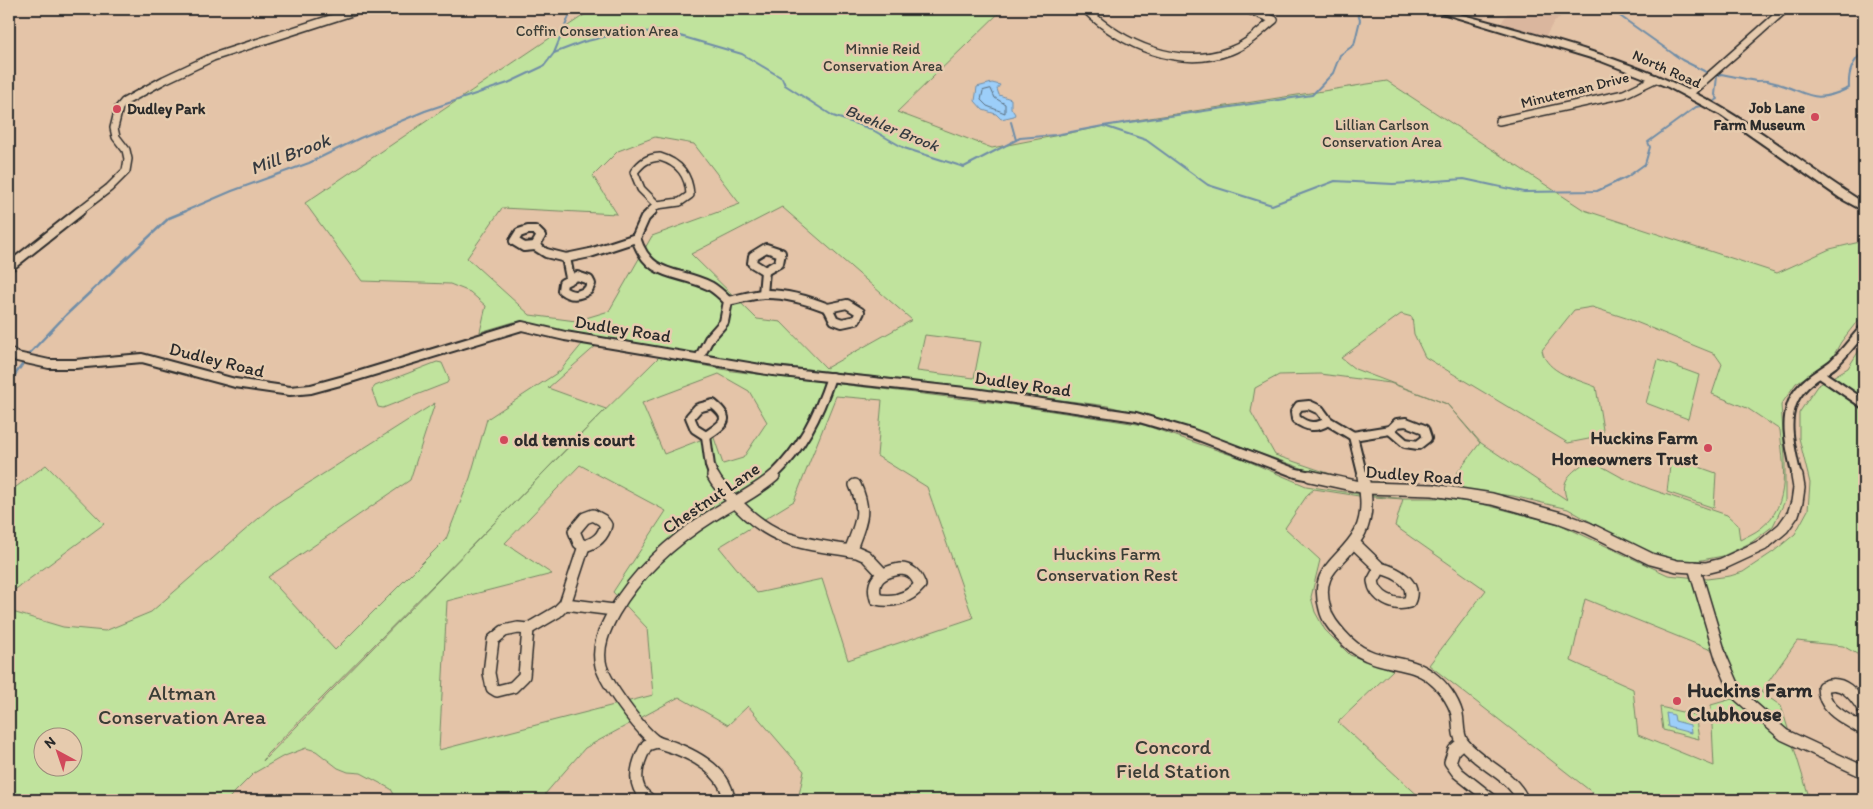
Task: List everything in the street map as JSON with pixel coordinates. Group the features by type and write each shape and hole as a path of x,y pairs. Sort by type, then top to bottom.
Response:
{"main road":[{"name":"North Road","path":"1433,9 1603,59 1689,94 1737,121 1811,174 1864,208"}],"street":[{"path":"9,267 103,193 126,171 128,159 126,150 116,137 114,128 119,108 124,102 213,57 361,9"},
{"path":"1084,9 1102,26 1125,40 1156,51 1190,56 1207,56 1229,52 1274,20 1247,9"},
{"path":"1689,94 1785,9"},
{"name":"Minuteman Drive","path":"1499,121 1624,94 1655,79"},
{"path":"657,205 641,189 634,172 638,164 653,158 666,158 675,162 687,177 691,186 690,195 680,202 657,205 645,218 636,238 644,257 659,268 684,279 706,284 728,301"},
{"path":"535,246 546,253 566,258 590,253 636,238"},
{"path":"566,258 570,278"},
{"path":"763,294 766,271"},
{"path":"728,301 763,294 789,296 814,302 828,308"},
{"path":"699,358 709,339 724,322 728,301"},
{"name":"Dudley Road","path":"9,352 16,357 49,364 75,364 142,358 235,383 290,391 311,389 339,382 522,326 565,336 765,370 974,393 1136,417 1191,433 1296,473 1365,488 1448,492 1523,506 1588,528 1651,559 1677,566 1706,568 1722,564 1763,545 1783,528 1793,514 1799,488 1789,440 1789,414 1791,406 1801,388 1834,364 1864,329"},
{"path":"1820,374 1864,404"},
{"name":"Chestnut Lane","path":"657,742 610,686 600,665 602,636 614,610 663,552 704,521 736,504 780,471 801,446 816,422 831,378"},
{"path":"1328,421 1353,436 1390,430"},
{"path":"706,436 709,465 716,484 724,494 763,528 781,537 799,542 850,551 866,556 882,574"},
{"path":"1353,436 1365,488 1365,518 1354,543 1325,573 1321,585 1321,597 1325,613 1337,632 1360,651 1374,657 1413,666 1429,675 1442,687 1450,698 1456,712 1462,743 1504,775 1521,792 1524,800"},
{"path":"850,551 860,523 862,507 862,500 855,485"},
{"path":"1354,543 1380,568"},
{"path":"528,629 524,676 516,685 507,690 495,690 488,681 493,640 505,630 516,628 528,629 556,612 565,604 584,546"},
{"path":"1694,567 1721,657 1737,694 1784,736 1864,772"},
{"path":"896,569 905,569 913,572 918,578 920,585 905,597 882,601 876,599 873,591 876,578 882,574 896,569"},
{"path":"565,604 614,610"},
{"path":"1864,710 1857,696 1844,687 1835,684 1828,684 1823,687 1823,699 1828,706 1864,730"},
{"path":"650,800 639,790 636,777 642,753 648,746 657,742 675,747 717,773 730,792 729,800"},
{"path":"1462,743 1454,750 1450,762 1458,773 1492,800"}],"shaded area":[{"path":"1510,9 1575,9 1568,11 1553,23 1545,38 1500,25"}],"green space":[{"path":"593,9 1003,9 897,112 992,148 1137,120 1387,81 1584,210 1777,273 1830,249 1864,241 1864,318 1855,324 1841,342 1831,360 1796,383 1781,405 1785,458 1785,501 1773,526 1752,542 1723,556 1691,562 1665,558 1633,546 1568,509 1513,496 1454,489 1373,485 1335,480 1169,421 1108,406 745,362 514,322 480,332 486,306 470,292 450,284 362,281 305,203","holes":["655,137 694,144 740,204 652,236 609,311 576,321 530,315 467,258 502,208 617,214 593,176 618,151","782,207 912,320 826,368 781,322 757,319 691,254","1592,307 1626,318 1715,354 1722,364 1712,394 1747,408 1780,430 1783,470 1781,495 1771,518 1759,530 1740,540 1738,525 1727,515 1650,489 1621,477 1594,462 1587,461 1568,478 1564,487 1567,500 1481,443 1447,404 1355,369 1341,358 1401,314 1412,317 1414,334 1425,357 1568,443 1604,436 1596,387 1556,370 1549,364 1542,350 1574,310","925,335 981,342 974,378 917,371","1320,374 1390,383 1447,404 1480,443 1447,486 1348,480 1275,455 1251,412 1255,388 1279,375"]},
{"name":"Huckins Farm Conservation Rest","path":"583,343 597,345 548,388 606,409 594,421 659,357 732,371 1006,404 1144,425 1243,459 1306,486 1364,495 1398,498 1440,498 1482,504 1559,524 1668,575 1707,579 1743,572 1773,552 1795,534 1808,510 1810,483 1799,438 1799,413 1817,386 1848,368 1860,349 1864,347 1864,658 1843,646 1797,641 1761,692 1781,706 1810,800 1602,800 1429,665 1486,590 1395,526 1403,499 1359,496 1314,489 1308,494 1285,528 1320,560 1311,597 1315,612 1325,630 1350,655 1393,670 1338,722 1423,800 798,800 804,771 748,706 728,725 679,697 585,748 545,794 553,800 397,800 391,789 361,773 348,772 338,768 316,751 306,748 282,757 254,773 227,800 9,800 9,611 63,627 105,631 151,612 274,505 435,403 410,480 268,577 335,650 446,539 470,478 487,419 560,371","holes":["719,374 749,391 767,422 743,458 723,464 713,435 664,454 642,403","836,396 882,400 877,456 927,487 973,618 848,660 822,579 757,593 719,547 794,501","580,465 666,511 613,592 647,628 653,695 439,750 447,601 552,574 505,543","528,488 263,761 267,754","1585,599 1716,652 1735,698 1711,705 1714,766 1638,735 1633,689 1571,661"]},
{"path":"1658,360 1699,375 1688,419 1646,403"},
{"path":"437,362 442,363 449,379 447,383 383,408 378,407 372,390 375,386"},
{"path":"1671,457 1716,473 1714,508 1667,492"},
{"path":"46,465 104,524 9,594 9,492"},
{"path":"1660,707 1695,715 1699,739 1663,730"}],"water":[{"path":"992,83 1000,85 997,89 999,95 1011,99 1011,108 1015,114 1014,116 1001,119 996,114 983,110 975,101 977,87"},
{"path":"1666,713 1674,715 1675,721 1690,725 1691,733 1668,727"}],"waterway":[{"name":"Mill Brook","path":"554,53 572,9"},
{"name":"Buehler Brook","path":"554,53 583,42 621,33 663,31 742,54 782,78 785,85 833,116 871,129 904,148 964,167 1020,138 1055,135 1103,126 1312,95 1333,73 1340,55 1354,45 1360,20 1356,9"},
{"path":"1610,9 1682,60 1706,72"},
{"path":"1712,103 1718,99 1715,95 1717,76 1721,74 1756,81 1769,81 1816,97 1836,94 1849,88 1849,77 1852,68 1856,59 1864,51"},
{"name":"Mill Brook","path":"183,212 232,191 309,163 360,138 425,111 508,83 544,66 554,53"},
{"path":"1104,126 1146,140 1208,185 1272,205 1335,181 1393,184 1464,179 1524,192 1597,191 1627,177 1645,164 1650,147 1648,142 1696,107 1705,105"},
{"path":"1011,122 1016,140"},
{"name":"Mill Brook","path":"28,355 66,315 169,218 186,211"},
{"name":"Mill Brook","path":"9,383 22,365"}],"place":[{"name":"Dudley Park","path":"117,109"},
{"name":"Job Lane Farm Museum","path":"1815,117"},
{"name":"old tennis court","path":"504,440"},
{"name":"Huckins Farm Homeowners Trust","path":"1708,448"},
{"name":"Huckins Farm Clubhouse","path":"1677,701"}],"park label":[{"name":"Coffin Conservation Area","path":"597,31"},
{"name":"Minnie Reid Conservation Area","path":"883,58"},
{"name":"Lillian Carlson Conservation Area","path":"1382,134"},
{"name":"Altman Conservation Area","path":"182,704"},
{"name":"Concord Field Station","path":"1173,758"}]}
